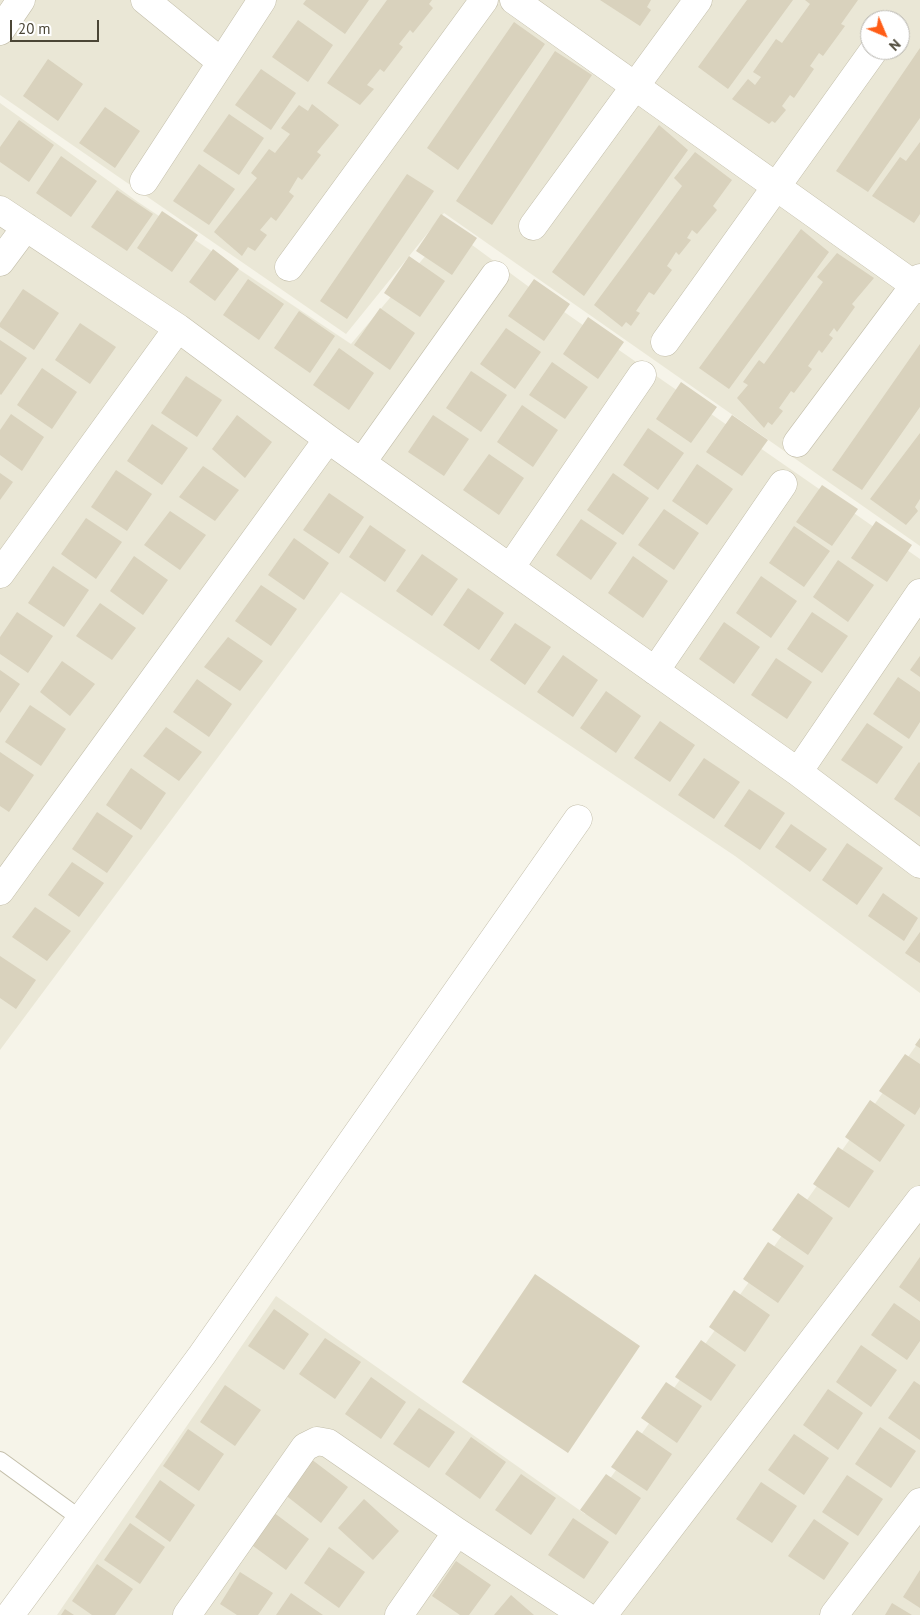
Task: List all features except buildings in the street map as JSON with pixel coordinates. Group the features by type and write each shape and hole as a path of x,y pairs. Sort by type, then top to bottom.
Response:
{"street":[{"path":"0,31 21,0"},
{"path":"145,0 221,62"},
{"path":"144,181 262,0"},
{"path":"289,268 484,0"},
{"path":"514,0 775,186 918,284 797,443"},
{"path":"534,226 698,0"},
{"path":"665,342 867,60"},
{"path":"0,210 178,328 328,439 798,772 920,864"},
{"path":"0,262 26,227"},
{"path":"362,462 495,275"},
{"path":"0,574 178,328"},
{"path":"510,568 642,375"},
{"path":"0,891 328,439"},
{"path":"654,671 783,484"},
{"path":"798,772 920,593"},
{"path":"10,1615 202,1355 578,819"},
{"path":"603,1615 920,1200"},
{"path":"187,1615 305,1447 317,1441 328,1444 456,1532 584,1615"},
{"path":"834,1615 920,1502"},
{"path":"399,1615 456,1532"}],"lane":[{"path":"0,1460 81,1519"}],"shaded area":[{"path":"0,0 920,0 920,546 444,213 346,334 0,95"},
{"path":"0,103 138,202 351,344 449,228 544,298 920,559 920,993 735,856 341,592 0,1050"},
{"path":"920,1040 920,1615 57,1615 276,1296 585,1514"}]}
